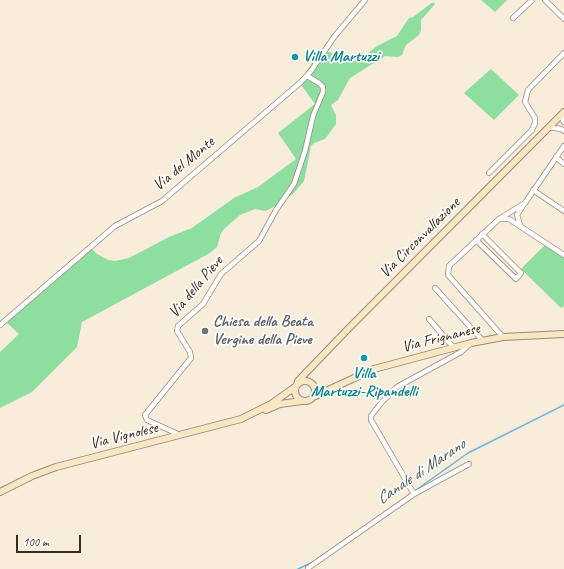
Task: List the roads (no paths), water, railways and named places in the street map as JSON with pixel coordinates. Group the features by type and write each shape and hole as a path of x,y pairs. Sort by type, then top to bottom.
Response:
{"main road":[{"name":"Via Circonvallazione","path":"257,412 296,386 298,381 563,113"},
{"name":"Via Frignanese","path":"313,397 374,369 454,348 503,337 564,334"},
{"path":"306,381 307,372"},
{"path":"257,412 280,404 308,401 313,397 315,388 312,383 306,381 296,386 296,397 302,401"},
{"path":"315,388 330,390"},
{"name":"Via Vignolese","path":"0,492 32,476 56,467 230,423 257,412"}],"street":[{"name":"Via del Monte","path":"0,325 115,226 162,201 307,76 334,37 365,0"},
{"path":"513,18 532,0"},
{"path":"545,0 564,19"},
{"path":"489,173 532,130 536,123 535,118 525,102 528,90 564,53"},
{"name":"Via della Pieve","path":"182,436 147,420 145,415 191,358 190,352 177,331 178,326 203,304 221,274 259,241 276,210 294,184 305,151 313,116 323,92 323,87 307,76"},
{"path":"563,113 564,122"},
{"path":"549,127 564,131"},
{"path":"520,225 517,215 564,146"},
{"path":"556,157 564,164"},
{"path":"534,190 564,211"},
{"path":"503,337 448,275 449,266 499,219 525,203"},
{"path":"499,219 509,219 520,225 564,255"},
{"path":"476,240 516,279 521,273 482,234"},
{"path":"435,288 483,341"},
{"path":"429,319 454,348"},
{"path":"413,492 371,420 371,416 381,403 397,387 461,352 471,344"},
{"path":"308,568 413,492 469,464"}],"waterway":[{"name":"Canale di Marano","path":"416,490 468,453 564,405"},
{"name":"Canale di Marano","path":"298,569 313,562 359,530"}],"place":[{"name":"Villa Martuzzi","path":"295,57"},
{"name":"Chiesa della Beata Vergine della Pieve","path":"205,331"},
{"name":"Villa Martuzzi-Ripandelli","path":"364,358"}]}
